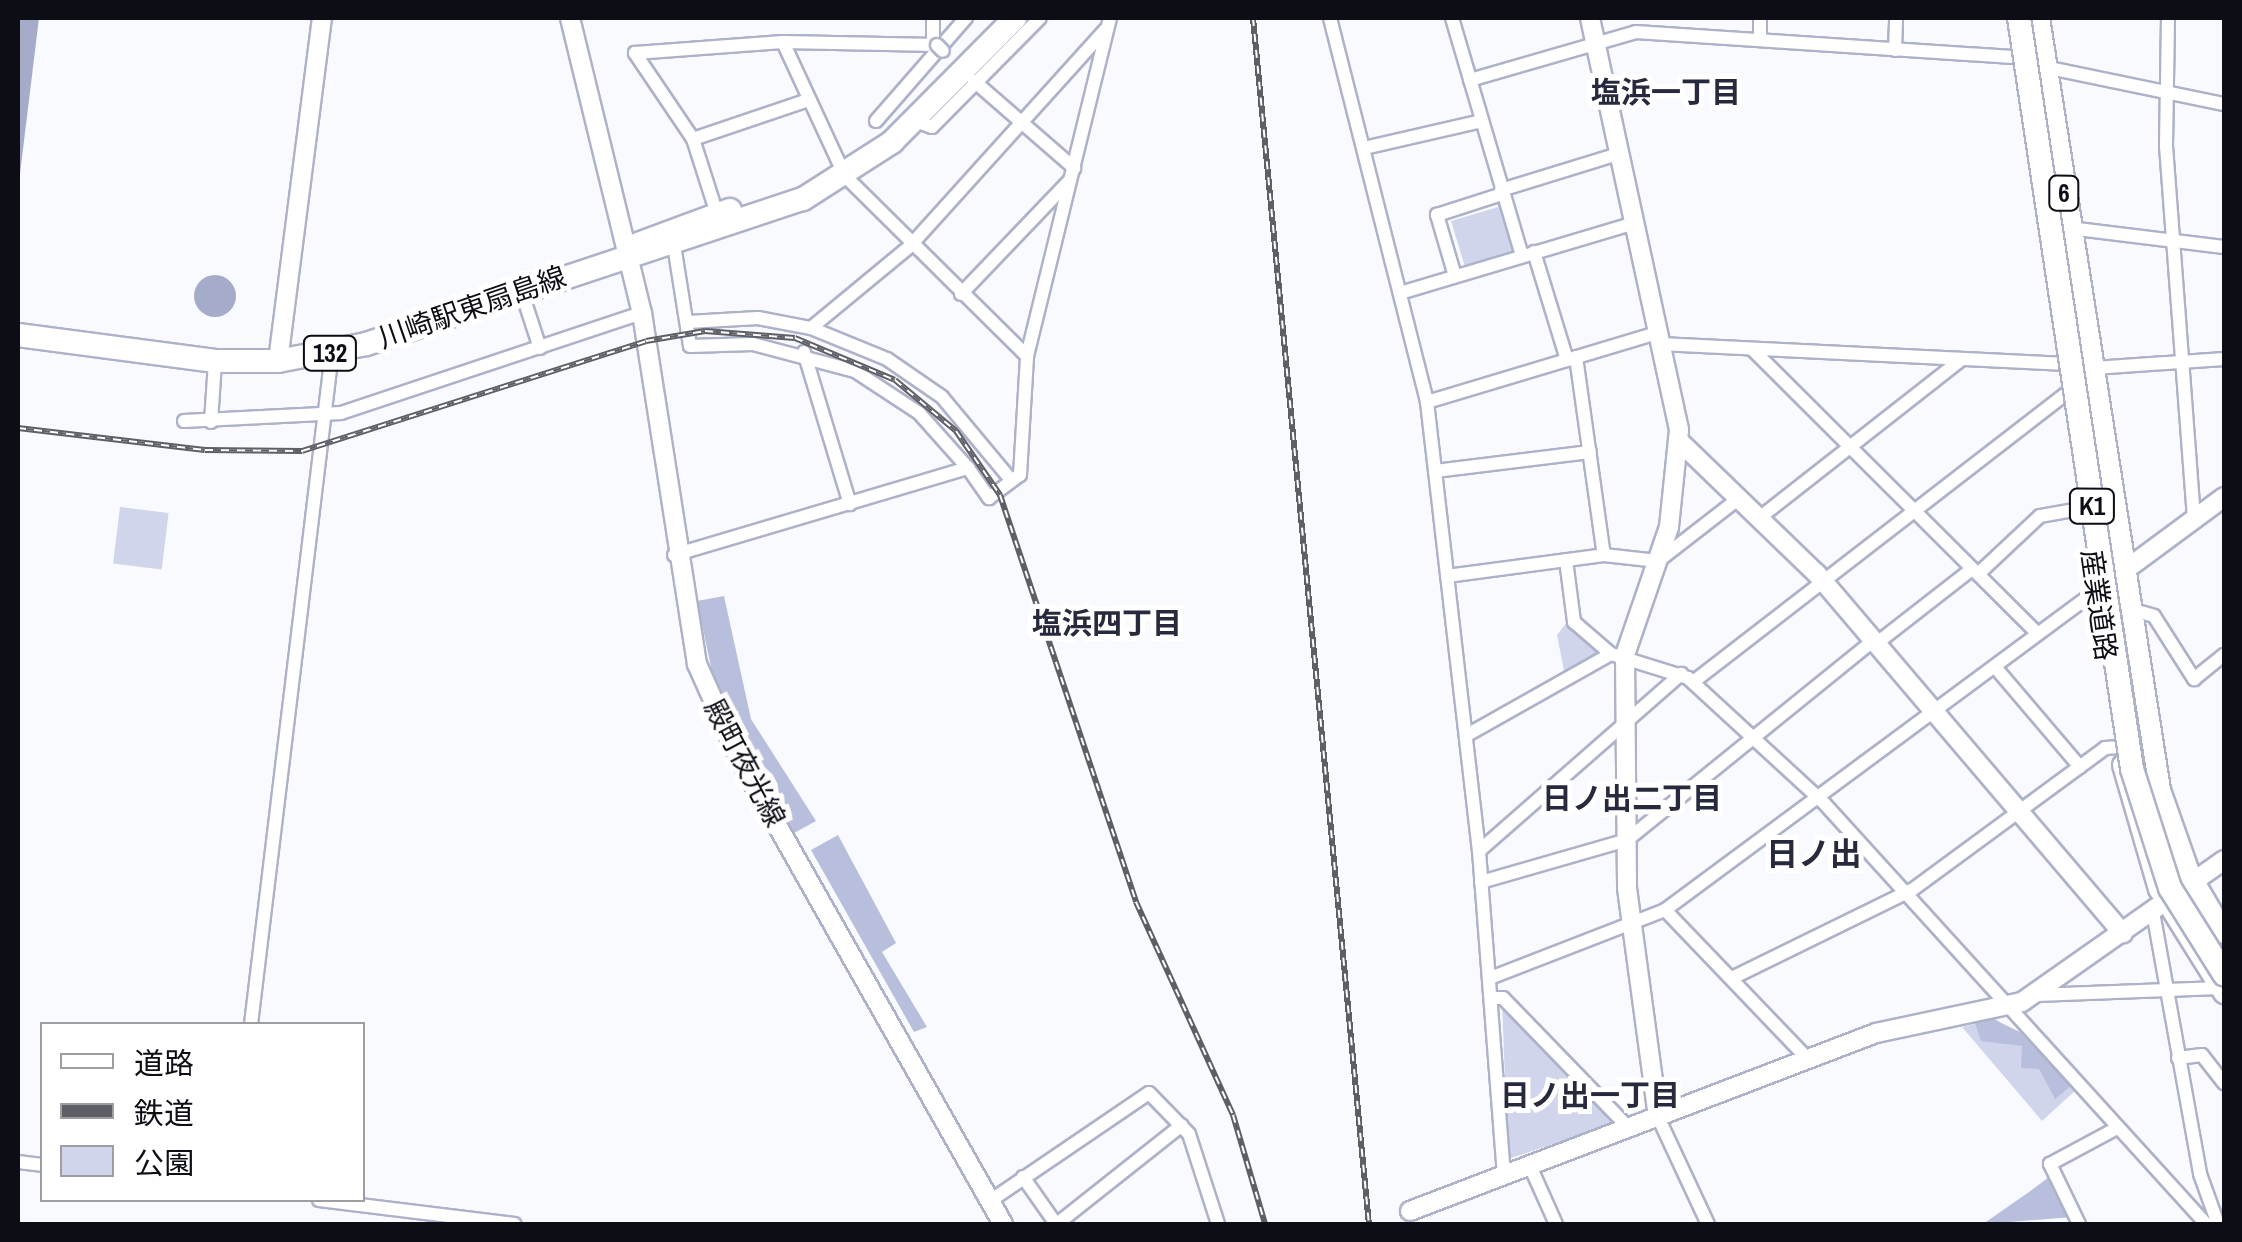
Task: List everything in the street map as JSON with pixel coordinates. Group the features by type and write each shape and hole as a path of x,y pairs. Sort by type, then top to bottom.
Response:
{"highway":[{"name":"川崎駅東扇島線","path":"18,335 215,361 278,362 332,353 628,252 717,214 842,170 902,114 952,55 993,18"},
{"name":"川崎駅東扇島線","path":"628,252 674,245 842,170 916,121 952,55 1015,18"},
{"name":"K1","path":"2018,18 2132,769 2170,888 2223,985"},
{"name":"K1","path":"2031,18 2144,762 2175,864 2224,951"}],"main road":[{"name":"産業道路","path":"2009,18 2120,747 2159,908 2223,985"},
{"name":"産業道路","path":"2039,18 2160,790 2194,883 2224,933"}],"street":[{"path":"278,362 322,18"},
{"name":"殿町夜光線","path":"570,18 642,313 674,555 690,641 726,734 1002,1224"},
{"path":"933,18 952,55 1072,174"},
{"path":"876,120 966,18"},
{"path":"717,214 692,139 635,53 783,42 952,55 1040,18"},
{"path":"1330,18 1427,402 1479,851 1504,1177"},
{"path":"1452,18 1502,192 1572,358 1604,555"},
{"path":"1590,18 1599,42 1618,154 1678,440 1658,561 1618,654 1626,724 1626,840 1632,922 1658,1117 1708,1224"},
{"path":"1760,18 1760,39"},
{"path":"1896,18 1896,50"},
{"path":"2168,18 2164,92 2194,520"},
{"path":"811,328 910,246 1023,124 1109,23"},
{"path":"674,245 690,346 804,352 900,397 968,468 989,498 1012,481 1024,449 1027,356 1109,23"},
{"path":"1470,80 1599,42 1637,25 1760,39 2016,57"},
{"path":"783,42 842,170 910,246 1027,356"},
{"path":"2045,67 2224,104"},
{"path":"692,139 808,100"},
{"path":"1364,148 1482,121"},
{"path":"1455,276 1439,212 1618,154"},
{"path":"962,294 1072,174"},
{"path":"1400,293 1635,223"},
{"path":"2069,228 2224,247"},
{"path":"521,290 540,348"},
{"path":"184,421 328,414 642,313"},
{"path":"688,322 758,318 811,328 932,389 1012,481"},
{"path":"1427,402 1572,358 1658,338 1753,350 2094,368 2224,359"},
{"path":"1753,350 1917,507 2038,634"},
{"path":"804,352 850,504"},
{"path":"251,1022 328,414 332,353"},
{"path":"1758,519 1962,360"},
{"path":"211,422 215,361"},
{"path":"1479,851 1626,724 2067,393"},
{"path":"1678,440 1822,580 2123,933"},
{"path":"1434,471 1590,452"},
{"path":"674,555 968,468"},
{"path":"1490,978 1665,910 2224,497"},
{"path":"1447,576 1604,555 1658,561 1738,499"},
{"path":"1480,882 1626,840 1875,642 1975,572 2040,516 2086,508"},
{"path":"1566,560 1574,622 1618,654 1687,678 1818,797 2114,1129 2211,1216"},
{"path":"2130,609 2154,616 2194,679 2224,655"},
{"path":"1467,734 1618,654"},
{"path":"1995,666 2080,767"},
{"path":"1732,978 1904,894 2080,767 2120,747"},
{"path":"1410,1218 1530,1166 1902,1024 2004,1008 2036,995 2224,860"},
{"path":"2159,908 2178,1058 2211,1216"},
{"path":"1665,910 1808,1058"},
{"path":"2036,995 2170,993 2223,985"},
{"path":"1492,998 1503,998 1629,1128"},
{"path":"2178,1058 2202,1055 2224,1084"},
{"path":"990,1201 1139,1092 1162,1100 1182,1125 1218,1224"},
{"path":"1023,1177 1056,1224 1182,1125"},
{"path":"2076,1223 2050,1164 2114,1129"},
{"path":"1530,1166 1556,1224"},
{"path":"335,1202 515,1224"},
{"path":"2181,1224 2211,1216"}],"green space":[{"path":"1496,199 1516,250 1466,270 1451,221 1498,207"},
{"path":"120,507 169,513 162,570 113,564"},
{"path":"1567,622 1603,655 1565,676 1557,635"},
{"path":"1502,1003 1615,1119 1613,1124 1508,1159"},
{"path":"1996,1019 2076,1090 2042,1121 1962,1027"}],"shaded area":[{"path":"18,18 39,18 18,190"},
{"path":"215,275 230,281 236,296 230,311 215,317 200,311 194,296 200,281"},
{"path":"724,596 751,719 816,821 794,833 714,681 697,601"},
{"path":"838,835 896,943 882,952 927,1027 914,1032 811,850"},
{"path":"1993,1019 2020,1032 2071,1086 2055,1099 2039,1069 2021,1068 2022,1046 1981,1041 1975,1023"},
{"path":"2049,1177 2073,1217 1983,1224 2029,1192"}],"railway":[{"path":"1253,18 1369,1224"},
{"path":"18,428 205,450 302,451 646,341 705,331 795,338 895,380 956,431 1000,495 1136,902 1233,1115 1265,1224"}],"district":[{"name":"塩浜一丁目","path":"1666,92"},
{"name":"塩浜四丁目","path":"1107,623"},
{"name":"日ノ出二丁目","path":"1632,798"},
{"name":"日ノ出","path":"1814,854"},
{"name":"日ノ出一丁目","path":"1590,1095"}]}
